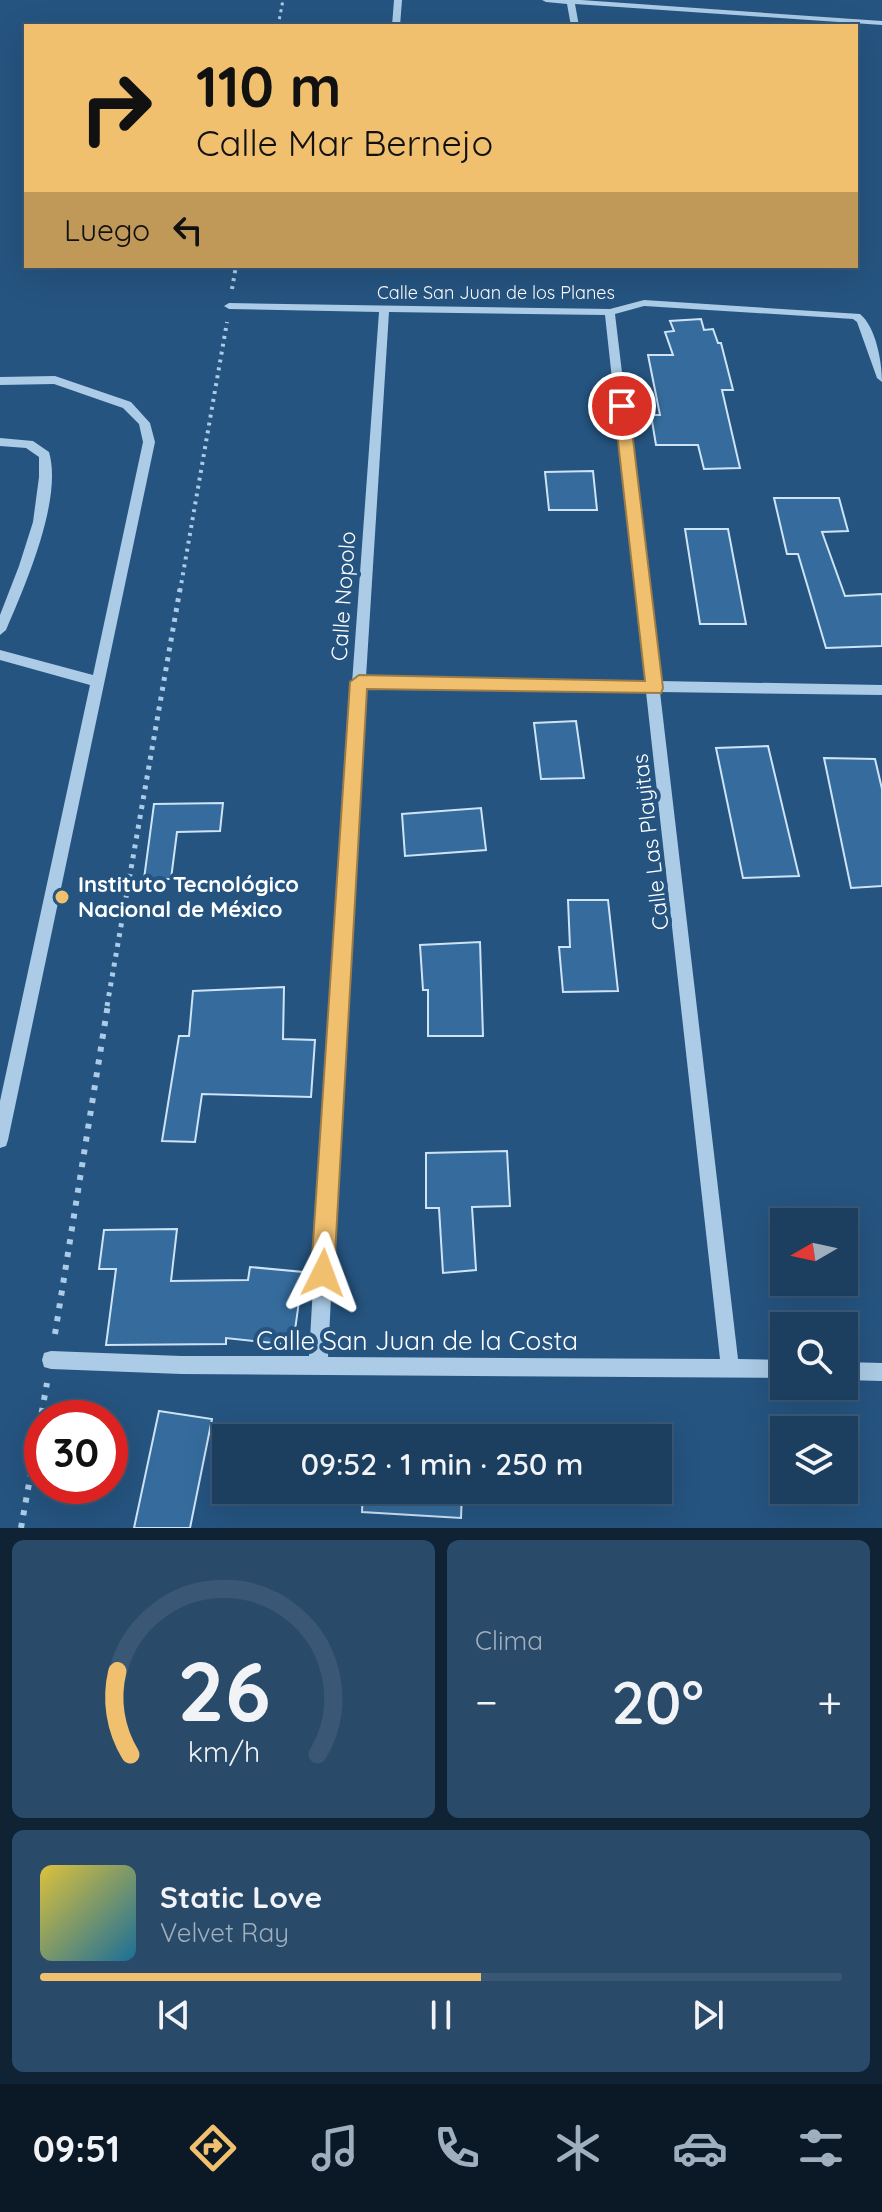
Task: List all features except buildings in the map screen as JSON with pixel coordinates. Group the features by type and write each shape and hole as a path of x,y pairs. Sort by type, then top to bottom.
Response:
{"street":[{"path":"396,24 398,0"},
{"path":"546,0 882,23"},
{"path":"571,2 575,24"},
{"path":"782,16 784,24"},
{"name":"Calle San Juan de los Planes","path":"229,306 610,312 644,303 856,316 862,321 882,378"},
{"name":"Calle Nopolo","path":"318,1366 338,988 384,309"},
{"name":"Calle Las Playitas","path":"610,312 730,1368"},
{"path":"0,381 55,380 127,405 144,423 149,442 0,1140"},
{"path":"0,442 29,444 45,455 47,484 21,581 0,630"},
{"path":"0,655 98,682"},
{"path":"359,682 882,690"},
{"name":"Calle San Juan de la Costa","path":"51,1360 318,1366 770,1369"},
{"path":"858,1371 882,1372"}],"path":[{"path":"278,24 283,0"},
{"path":"21,1528 51,1360 86,1129 236,268"}],"place":[{"name":"Instituto Tecnológico Nacional de México","path":"62,897"}],"route":[{"path":"323,1273 359,682 655,688 622,406"}]}
